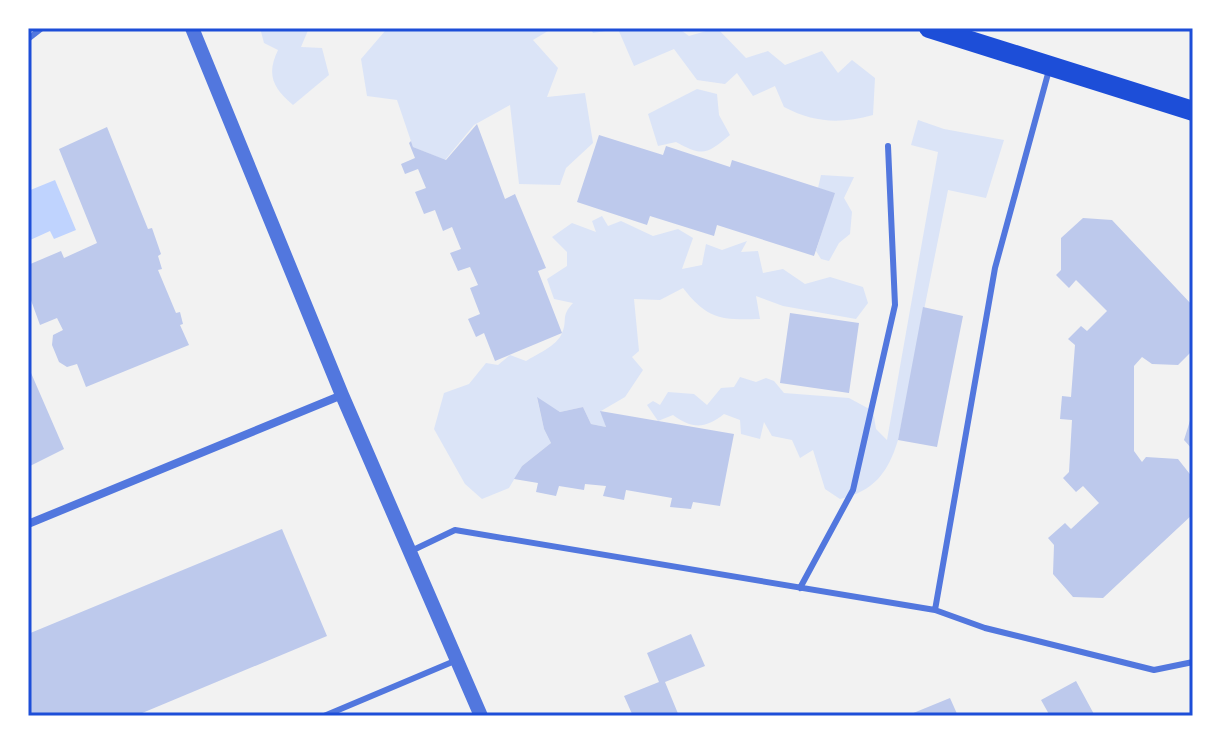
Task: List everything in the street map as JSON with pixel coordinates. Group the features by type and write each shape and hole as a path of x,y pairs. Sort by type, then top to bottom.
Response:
{"main road":[{"path":"929,28 1193,111"}],"street":[{"path":"192,28 342,395 481,716"},
{"path":"28,524 342,395"}],"lane":[{"path":"28,39 42,28"},
{"path":"935,610 995,268 1050,67"},
{"path":"800,588 853,490 895,305 888,146"},
{"path":"409,552 455,530 935,610 985,628 1154,670 1193,662"},
{"path":"324,716 457,660"}],"shaded area":[{"path":"260,28 309,28 301,47 322,48 329,75 293,105 276,87 272,67 278,50 264,43"},
{"path":"402,28 553,28 533,40 558,68 547,97 585,93 593,143 566,168 560,185 519,184 510,105 474,125 445,160 413,147 397,100 367,96 361,59 385,31"},
{"path":"590,28 678,28 689,36 717,28 746,58 768,51 785,65 822,51 838,73 852,60 875,78 873,115 839,121 817,119 784,107 775,86 753,96 737,73 725,84 697,80 674,49 634,66 618,29 593,33"},
{"path":"697,89 717,94 719,115 730,135 704,151 693,150 676,142 658,146 648,114"},
{"path":"918,120 944,129 1004,140 986,198 948,190 898,440 890,462 878,479 862,491 840,499 825,489 813,450 800,458 792,440 772,436 764,422 760,439 741,434 740,420 724,414 705,425 692,425 673,415 658,421 647,405 653,401 660,405 668,392 694,394 707,405 721,388 734,387 740,377 756,382 766,378 774,381 784,393 849,398 873,411 876,429 887,440 938,152 911,145"},
{"path":"821,175 854,177 844,198 852,212 850,234 839,243 829,261 821,259 816,251 834,193 818,188"},
{"path":"602,216 608,226 621,221 653,236 678,229 693,238 682,269 702,265 706,244 722,250 747,241 741,252 758,251 763,273 783,269 805,284 830,277 863,287 868,303 856,319 783,306 756,296 760,319 735,319 708,312 683,288 660,300 634,299 639,351 632,357 643,370 625,397 601,411 606,427 591,424 583,407 560,412 537,398 544,429 551,443 522,466 509,488 482,499 465,484 434,429 444,393 469,384 486,363 498,365 510,355 526,361 556,342 564,329 565,315 573,303 554,299 547,279 567,266 567,252 552,237 572,223 596,232 592,221"}],"water":[{"path":"55,180 76,230 54,239 50,231 28,241 28,191"}],"building":[{"path":"477,124 505,199 515,194 546,268 538,271 562,333 495,361 484,333 476,337 468,319 480,314 470,288 478,285 470,267 458,271 450,253 461,249 452,227 443,231 435,210 424,214 415,192 426,188 418,169 405,174 401,164 415,158 409,143 411,141 413,147 446,160"},
{"path":"107,127 148,229 152,228 161,254 158,256 162,269 158,270 176,313 180,312 183,324 180,325 189,345 86,387 77,364 67,367 59,362 52,345 53,335 63,330 57,318 40,325 28,292 28,265 61,251 64,258 97,243 59,149"},
{"path":"599,135 663,155 666,146 730,167 732,160 835,193 814,256 717,225 714,236 650,216 647,225 577,202"},
{"path":"1083,218 1112,220 1193,306 1193,350 1178,365 1152,364 1142,357 1134,366 1134,451 1142,462 1146,457 1178,459 1193,478 1193,514 1103,598 1073,597 1053,574 1054,545 1048,538 1065,523 1071,529 1099,503 1083,486 1076,492 1063,478 1069,472 1072,420 1060,419 1062,396 1071,397 1075,345 1068,339 1081,326 1087,331 1107,311 1076,280 1069,288 1056,275 1061,270 1061,238"},
{"path":"923,307 963,316 937,447 898,440"},
{"path":"790,313 859,323 849,393 780,383"},
{"path":"28,366 64,449 28,467"},
{"path":"537,397 560,412 583,407 591,424 606,427 600,411 734,434 720,506 693,502 691,509 670,507 672,498 626,490 624,500 603,496 606,486 585,484 584,490 559,486 556,496 536,492 538,483 514,479 522,466 551,443 544,429"},
{"path":"1193,411 1193,450 1184,440"},
{"path":"282,529 327,636 135,716 28,716 28,634"},
{"path":"691,634 705,666 665,682 679,716 633,716 624,696 659,682 647,653"},
{"path":"1076,681 1095,716 1050,716 1041,700"},
{"path":"950,698 958,716 906,716"}]}
